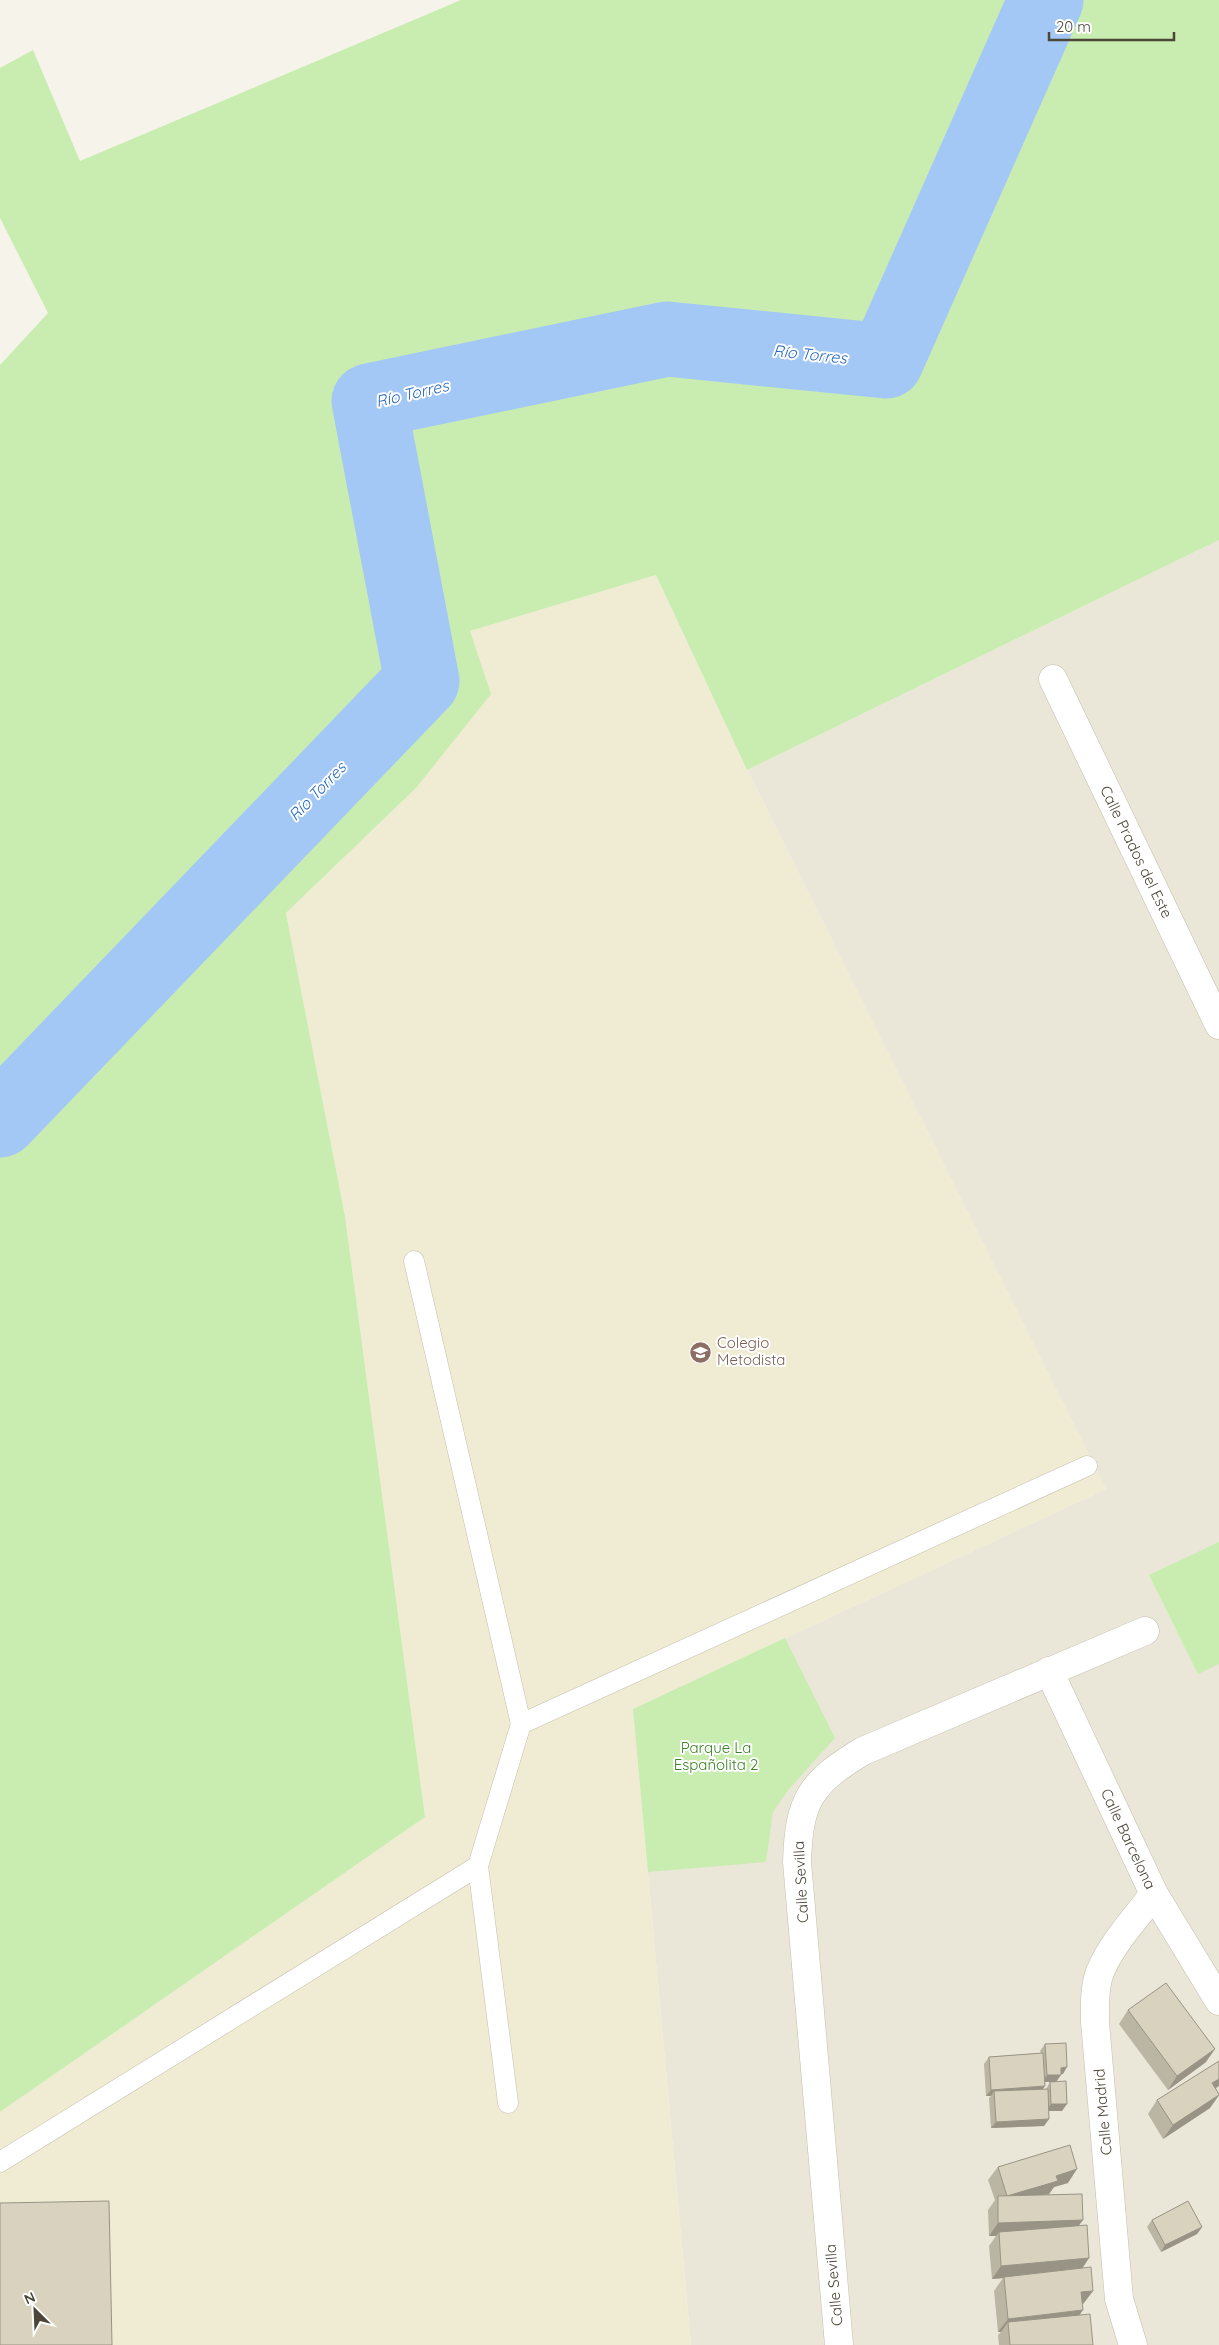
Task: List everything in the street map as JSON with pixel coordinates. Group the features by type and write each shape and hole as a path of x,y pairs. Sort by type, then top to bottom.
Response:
{"street":[{"name":"Calle Prados del Este","path":"1053,679 1219,1025"},
{"name":"Calle Sevilla","path":"839,2345 797,1862 798,1833 804,1806 819,1782 833,1769 863,1751 1145,1631"},
{"name":"Calle Barcelona","path":"1049,1671 1154,1894 1219,2001"},
{"name":"Calle Madrid","path":"1133,2345 1118,2299 1095,2022 1096,1996 1100,1973 1109,1955 1154,1894"}],"lane":[{"path":"414,1261 521,1724 478,1866 508,2103"},
{"path":"521,1724 1087,1466"},
{"path":"0,2162 478,1866"}],"shaded area":[{"path":"1219,540 1219,2345 691,2345 633,1709 1106,1489 747,770"},
{"name":"Colegio Metodista","path":"656,575 747,770 1106,1489 633,1709 691,2345 0,2345 0,2112 425,1817 345,1216 286,913 416,788 469,631"}],"green space":[{"path":"461,0 1219,0 1219,540 747,770 656,575 470,631 491,694 416,788 286,913 345,1216 425,1817 0,2112 0,365 48,313 0,218 0,68 33,50 80,161"},
{"path":"1219,1542 1219,1664 1198,1674 1149,1575"},
{"name":"Parque La Españolita 2","path":"785,1638 835,1738 789,1789 773,1812 766,1862 648,1872 633,1709"}],"building":[{"path":"1166,1983 1215,2049 1177,2076 1128,2010"},
{"path":"1066,2043 1067,2067 1061,2068 1061,2075 1047,2075 1045,2044"},
{"path":"1043,2053 1045,2086 991,2090 989,2057"},
{"path":"1219,2061 1219,2079 1212,2083 1219,2095 1173,2125 1157,2100"},
{"path":"1066,2081 1067,2104 1051,2104 1050,2082"},
{"path":"1048,2089 1049,2119 996,2122 994,2091"},
{"path":"1070,2145 1077,2169 1056,2176 1058,2181 1007,2196 998,2167"},
{"path":"1082,2194 1083,2220 998,2223 998,2196"},
{"path":"109,2201 112,2345 0,2345 0,2203"},
{"path":"1188,2201 1202,2227 1165,2245 1152,2220"},
{"path":"1087,2225 1089,2258 1001,2266 999,2232"},
{"path":"1091,2267 1093,2291 1081,2292 1083,2310 1008,2319 1004,2277"},
{"path":"1090,2314 1093,2345 1010,2345 1008,2322"}],"waterway":[{"name":"Río Torres","path":"0,1120 422,681 369,401 667,339 886,361 1046,0"}],"place":[{"name":"Colegio Metodista","path":"701,1352"}]}
